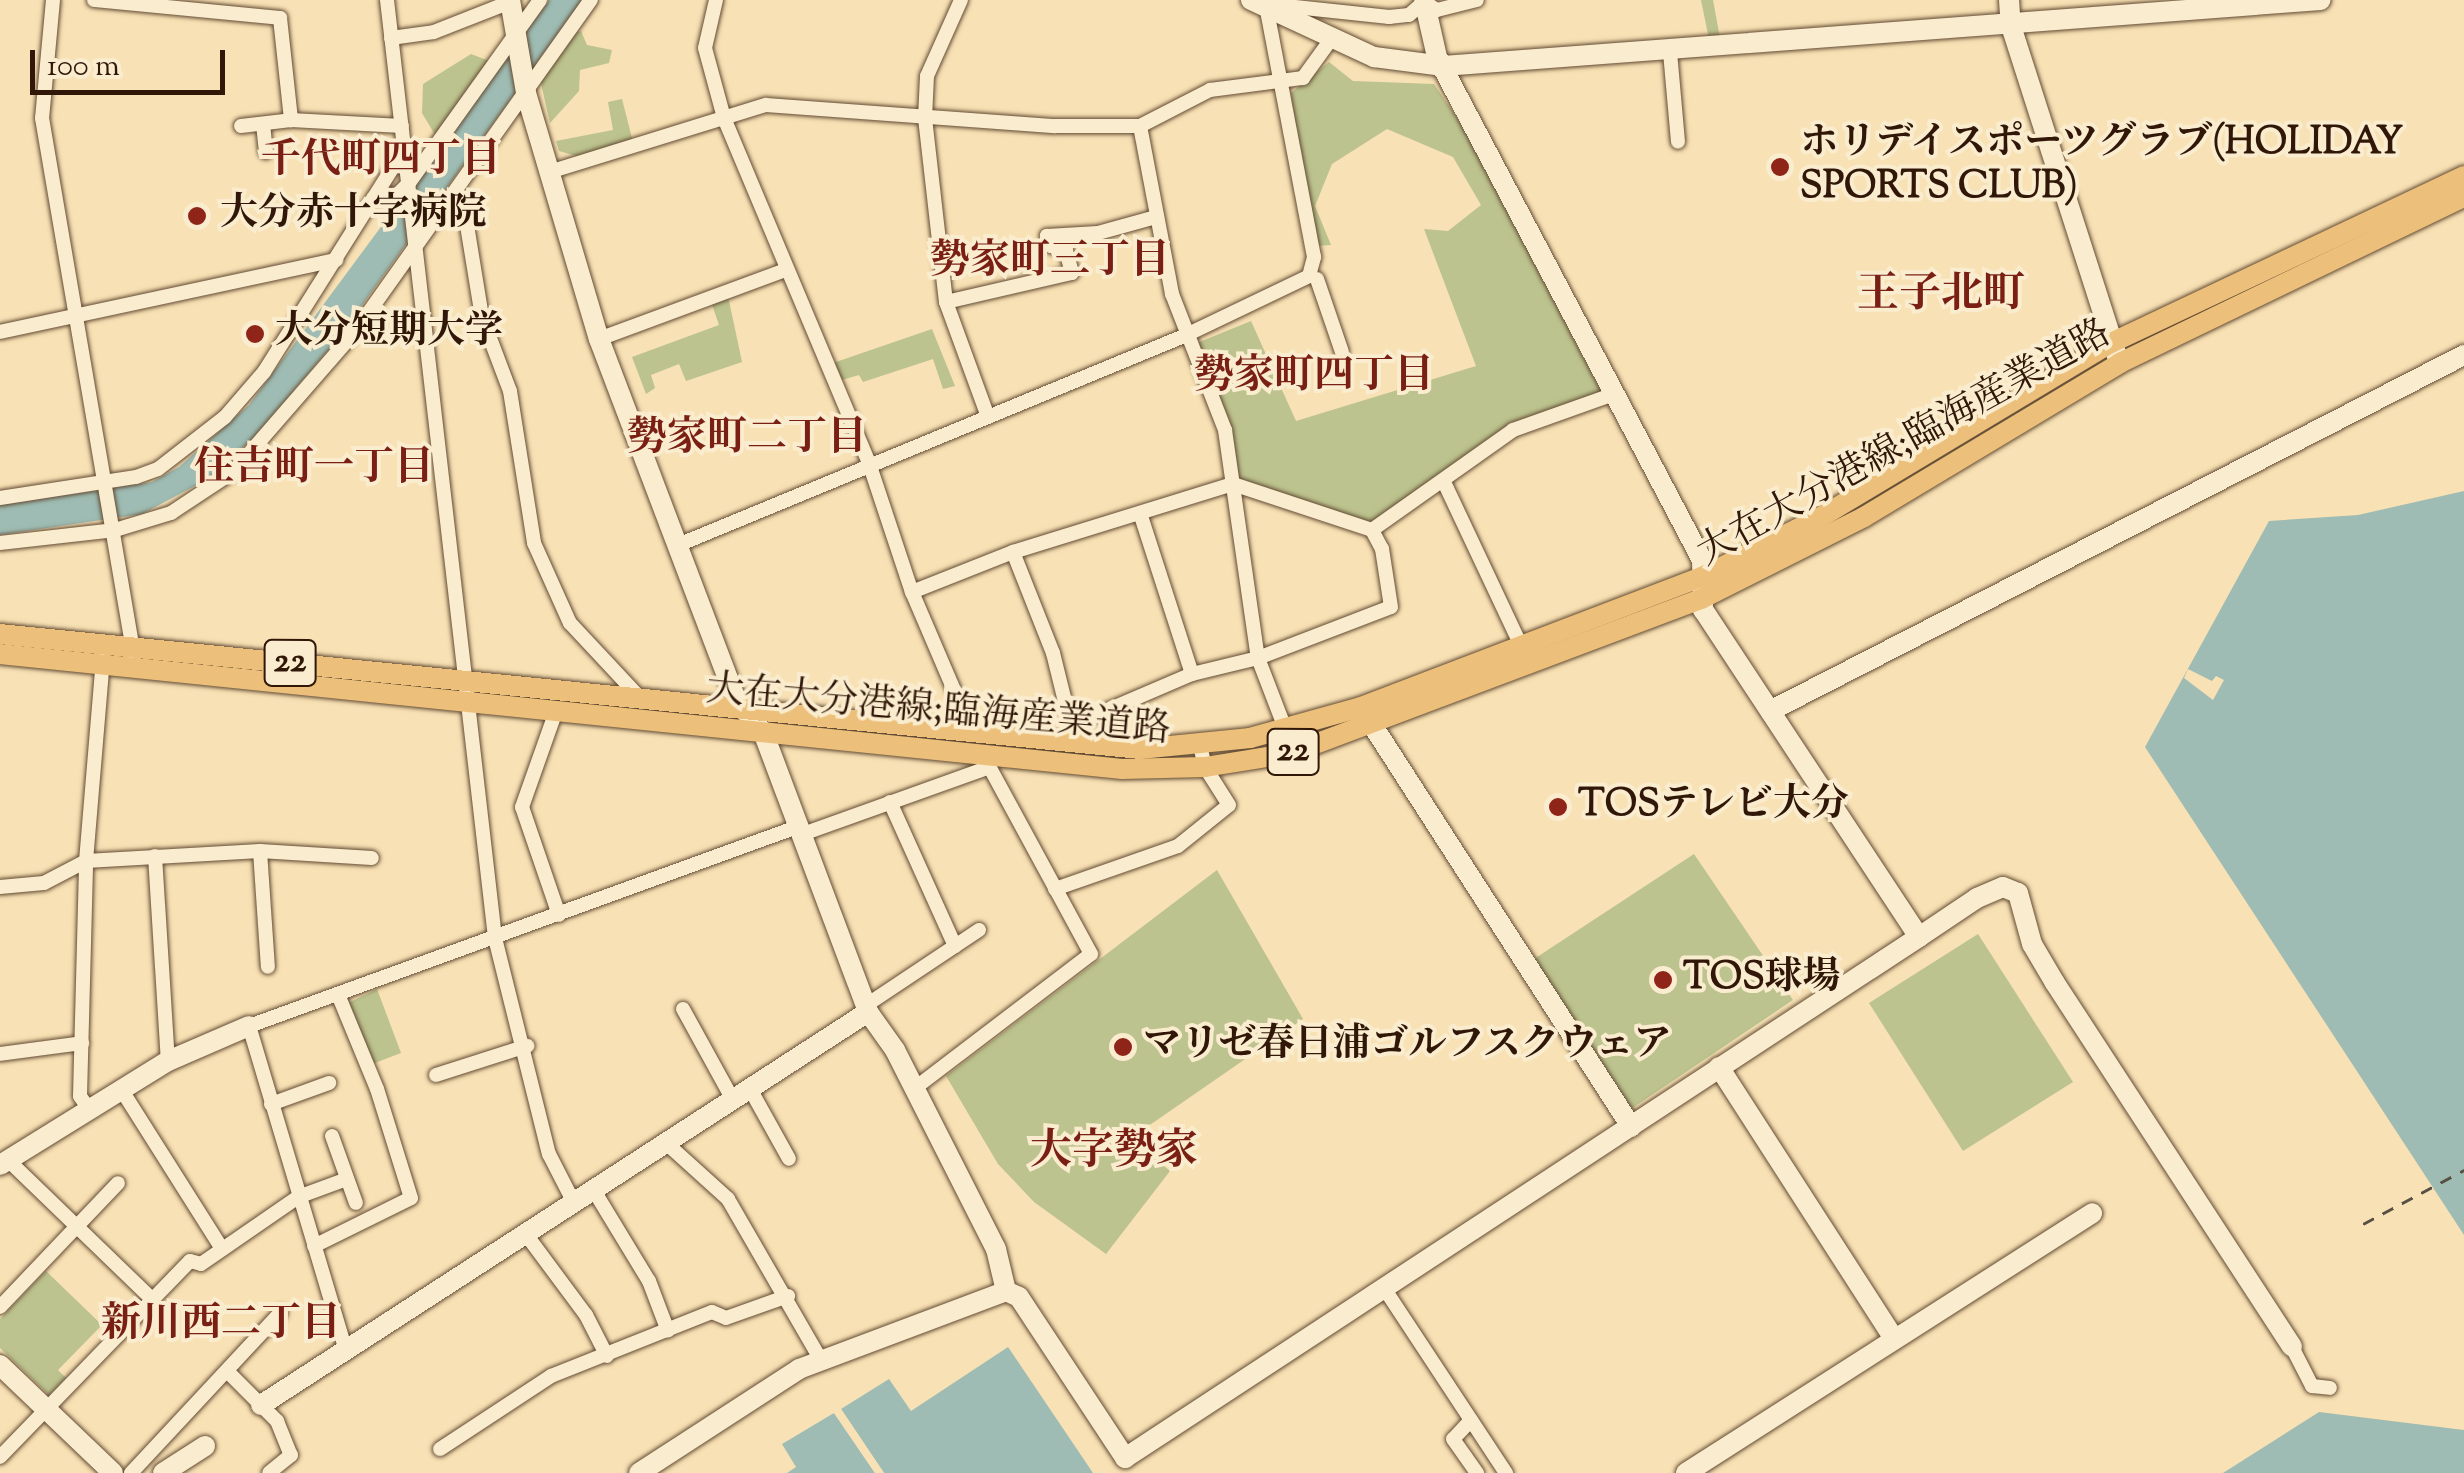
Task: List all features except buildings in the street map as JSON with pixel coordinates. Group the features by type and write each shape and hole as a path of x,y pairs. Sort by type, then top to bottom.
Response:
{"main road":[{"name":"大在大分港線;臨海産業道路","path":"134,658 466,680 644,702 972,732 1072,734 1140,749 1200,745 1286,731 1361,707 1704,576 1822,518 2116,353 2464,176"},
{"name":"大在大分港線;臨海産業道路","path":"0,654 134,658 468,702 763,732 987,762 1150,771 1205,767 1291,752 1370,727 1700,600 1864,517 2116,353 2464,196"},
{"name":"大在大分港線;臨海産業道路","path":"0,634 104,655"}],"street":[{"path":"53,0 42,118 134,658"},
{"path":"94,0 280,18 291,120"},
{"path":"270,0 270,18"},
{"path":"387,0 495,938 527,1046 549,1154 574,1201"},
{"path":"373,198 398,194 409,185 540,0"},
{"path":"0,543 114,527 171,513 233,472 354,333 415,242 454,194 591,0"},
{"path":"716,0 705,48 724,118 870,466 912,592 972,732"},
{"path":"961,0 927,76 925,118 946,302 988,417"},
{"path":"1424,1 1437,10 1477,0"},
{"path":"2009,0 2011,26 2116,353"},
{"path":"1261,1 1332,38 1394,62 1442,66 1670,52 2321,0"},
{"path":"391,38 434,32 510,1 526,91 599,339 740,710 763,732 866,1009 915,1088 996,1249 1006,1292"},
{"path":"1261,1 1389,17 1409,15 1424,1"},
{"path":"678,545 1184,336 1299,283 1315,267 1261,1"},
{"path":"1424,1 1442,66 1702,560 1700,600 1919,937"},
{"path":"549,172 724,118 793,104 925,118 1140,126 1210,90 1280,84 1309,73 1332,38"},
{"path":"1670,52 1678,142"},
{"path":"241,126 291,120 402,126"},
{"path":"263,124 266,152"},
{"path":"1140,126 1156,218 1184,336 1224,430 1258,658 1286,731"},
{"path":"0,498 107,488 158,469 225,416 264,372 405,150"},
{"path":"454,194 464,207 482,317 510,391 534,543 570,622 644,702"},
{"path":"946,302 1072,273 1066,250 1050,246 1047,236 1098,232 1156,218"},
{"path":"0,332 336,260"},
{"path":"599,339 786,270"},
{"path":"1317,279 1342,352"},
{"path":"1770,711 2464,355"},
{"path":"1372,530 1513,430 1614,394"},
{"path":"1444,482 1521,646"},
{"path":"912,592 1012,552 1142,516 1233,484 1372,530 1382,549 1391,608 1258,658 1192,674 1072,734 1012,552"},
{"path":"1142,516 1192,674"},
{"path":"89,1109 80,1096 86,861 104,655"},
{"path":"1361,707 1370,727 1631,1128"},
{"path":"556,711 522,807 559,915"},
{"path":"1055,889 1178,846 1229,805 1205,767 1200,745"},
{"path":"152,1299 77,1226 4,1163 168,1061 249,1026 890,802 987,762 1091,954 915,1088"},
{"path":"890,802 955,946"},
{"path":"0,887 44,882 86,861 260,851 372,858"},
{"path":"260,851 268,967"},
{"path":"155,856 168,1061"},
{"path":"639,1473 775,1382 821,1360 1006,1292 1019,1297 1131,1466 1384,1288 2002,886 2018,893 2032,944 2055,983 2292,1347 2312,1386 2330,1388"},
{"path":"261,1405 741,1092 979,930"},
{"path":"314,1246 410,1198 381,1100 339,996"},
{"path":"683,1009 789,1159"},
{"path":"249,1026 346,1351"},
{"path":"0,1054 82,1043"},
{"path":"436,1075 527,1046"},
{"path":"1719,1068 1893,1337"},
{"path":"271,1104 329,1083"},
{"path":"121,1089 222,1249"},
{"path":"381,1100 396,1092"},
{"path":"332,1136 356,1202"},
{"path":"664,1142 728,1199 788,1296 821,1360"},
{"path":"0,1457 190,1260 201,1264 298,1197 347,1179"},
{"path":"0,1307 118,1183"},
{"path":"593,1189 648,1281 668,1331"},
{"path":"1686,1473 1893,1337 2092,1214"},
{"path":"524,1233 586,1315 607,1356"},
{"path":"1384,1288 1506,1473"},
{"path":"440,1449 550,1376 712,1312 726,1318 788,1296"},
{"path":"131,1473 280,1313"},
{"path":"0,1365 113,1473"},
{"path":"226,1371 278,1421 292,1455 269,1473"},
{"path":"1471,1420 1452,1440 1476,1473"},
{"path":"163,1473 204,1446"}],"green space":[{"path":"1701,0 1713,0 1720,38 1709,39"},
{"path":"581,31 587,45 612,50 609,63 580,70 579,91 550,123 540,79 572,34"},
{"path":"471,54 492,62 438,140 422,113 423,84"},
{"path":"1329,62 1353,81 1434,84 1466,131 1603,394 1512,426 1371,526 1238,481 1197,343 1251,321 1296,421 1476,366 1424,229 1448,231 1481,205 1453,157 1387,129 1332,164 1315,206 1331,245 1315,246 1297,168 1291,93"},
{"path":"622,99 633,142 587,159 559,151 556,141 613,130 608,102"},
{"path":"728,296 742,362 686,381 679,364 651,375 655,388 646,394 632,357 719,325 711,302"},
{"path":"932,329 955,386 943,389 933,359 863,382 859,375 842,380 833,363"},
{"name":"TOS球場","path":"1694,854 1793,1000 1631,1109 1534,959"},
{"name":"マリゼ春日浦ゴルフスクウェア","path":"1217,870 1303,1019 1131,1138 1170,1171 1106,1254 1034,1202 998,1164 946,1076"},
{"path":"1978,934 2073,1082 1963,1151 1869,1003"},
{"path":"377,989 401,1053 372,1064 348,1003"},
{"path":"46,1271 102,1325 58,1370 66,1378 49,1395 0,1348 0,1319"}],"water":[{"path":"549,0 582,0 337,340 252,439 206,480 142,514 0,535 0,505 152,482 179,467 249,405"},
{"path":"2464,491 2464,1235 2145,747 2269,521 2358,515"},
{"path":"1008,1347 1093,1473 884,1473 841,1409 889,1379 911,1411"},
{"path":"2319,1412 2464,1430 2464,1473 2223,1473"},
{"path":"834,1413 875,1473 787,1473 796,1467 782,1444"}],"pier":[{"path":"2188,669 2212,681 2216,676 2224,680 2213,700 2184,678"},
{"path":"841,1408 884,1473 875,1473 834,1413"}],"ferry route":[{"path":"2363,1224 2464,1170"}],"place":[{"name":"ホリデイスポーツグラブ(HOLIDAY SPORTS CLUB)","path":"1780,167"},
{"name":"大分赤十字病院","path":"197,216"},
{"name":"大分短期大学","path":"255,334"},
{"name":"TOSテレビ大分","path":"1558,807"},
{"name":"TOS球場","path":"1663,980"},
{"name":"マリゼ春日浦ゴルフスクウェア","path":"1123,1047"}],"district":[{"name":"千代町四丁目","path":"381,162"},
{"name":"勢家町三丁目","path":"1050,263"},
{"name":"王子北町","path":"1941,296"},
{"name":"勢家町四丁目","path":"1314,378"},
{"name":"勢家町二丁目","path":"747,440"},
{"name":"住吉町一丁目","path":"314,470"},
{"name":"大字勢家","path":"1114,1153"},
{"name":"新川西二丁目","path":"221,1326"}]}
